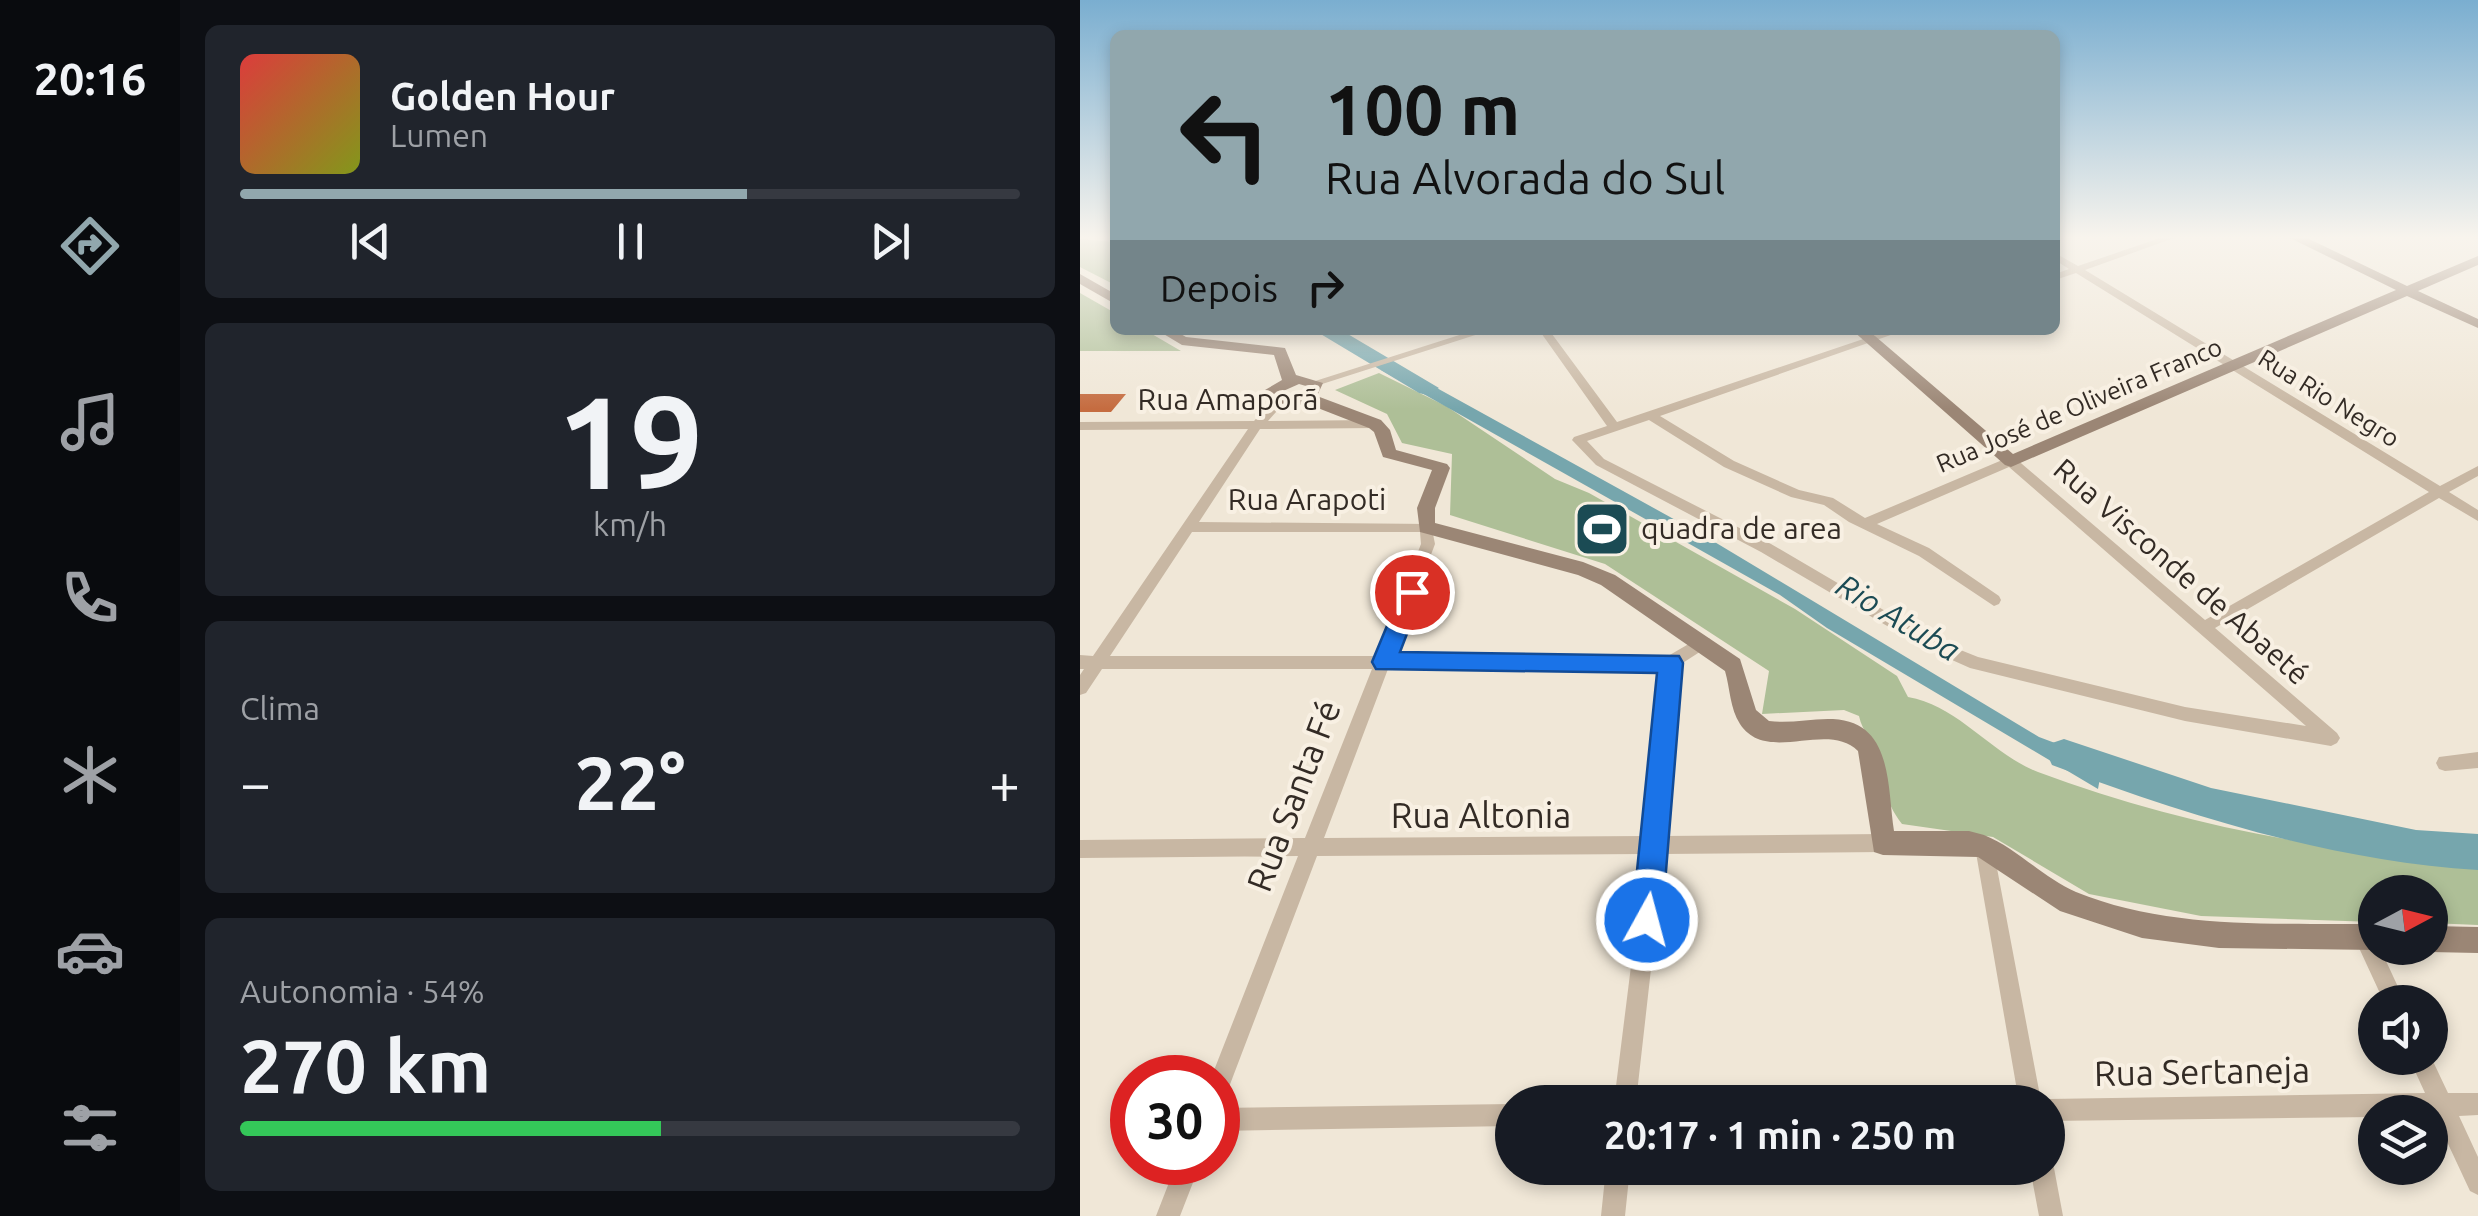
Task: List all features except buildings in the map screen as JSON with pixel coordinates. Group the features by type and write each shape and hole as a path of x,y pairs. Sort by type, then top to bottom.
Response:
{"street":[{"name":"Rua Rio Negro","path":"2118,295 2478,516"},
{"name":"Rua José de Oliveira Franco","path":"1865,524 2396,295"},
{"path":"2417,295 2478,324"},
{"path":"1172,335 1182,342 1280,350 1290,380"},
{"path":"1080,688 1089,662 1256,426 1278,403 1351,371 1468,335"},
{"path":"1548,335 1614,427 1865,335"},
{"name":"Rua Visconde de Abaeté","path":"1614,427 1578,440 1600,462 1733,529 1928,642 1976,663 2185,714 2331,738 1865,335"},
{"path":"1278,403 1270,394 1290,380 1308,379 1311,390 1382,430 1390,453 1441,468 1426,508 1426,528 1583,569 1704,642 1733,665 1740,678 1745,712 1754,724 1771,730 1847,729 1861,735 1870,747 1882,843 1969,843 1984,847 2064,900 2105,916 2157,929 2358,937"},
{"path":"1649,415 1729,464 1796,494 1828,501 1924,552 1994,600"},
{"name":"Rua Amaporã","path":"1080,426 1375,424"},
{"path":"2203,628 2478,470"},
{"name":"Rua Arapoti","path":"1188,527 1426,528"},
{"name":"Rua Santa Fé","path":"1231,1055 1426,558 1426,528"},
{"path":"1089,662 1670,663 1704,642"},
{"path":"1627,1085 1656,848 1670,663"},
{"path":"2444,762 2478,760"},
{"name":"Rua Altonia","path":"1080,849 1656,848 1882,843"},
{"path":"1984,847 2027,1085"},
{"path":"2448,939 2478,940"},
{"name":"Rua Sertaneja","path":"2448,1104 2478,1104"},
{"name":"Rua Sertaneja","path":"2065,1110 2358,1105"},
{"path":"1240,1120 1495,1116"},
{"path":"2448,1117 2478,1183"},
{"path":"1168,1216 1179,1185"},
{"path":"1613,1216 1616,1185"},
{"path":"2045,1185 2051,1216"}],"green space":[{"path":"1080,295 1083,295 1110,310 1110,335 1154,335 1181,351 1080,351"},
{"path":"1379,373 1446,406 1555,479 1589,493 1795,609 1897,676 1908,697 1943,710 2038,772 2145,807 2255,833 2366,852 2478,863 2478,925 2448,924 2448,875 2358,875 2358,921 2201,916 2089,894 1993,837 1902,824 1888,799 1880,758 1859,716 1844,710 1762,714 1769,671 1605,564 1450,515 1452,454 1402,443 1387,414 1335,390"}],"water":[{"path":"1397,366 1708,538 2039,737 2103,761 2098,789 1827,628 1780,595 1381,370"}],"waterway":[{"name":"Rio Atuba","path":"1334,335 1427,388"},
{"name":"Rio Atuba","path":"2064,754 2211,805 2416,848 2478,852"}],"place":[{"name":"quadra de area","path":"1602,529"}],"route":[{"path":"1412,592 1384,662 1670,663 1647,920"}]}
